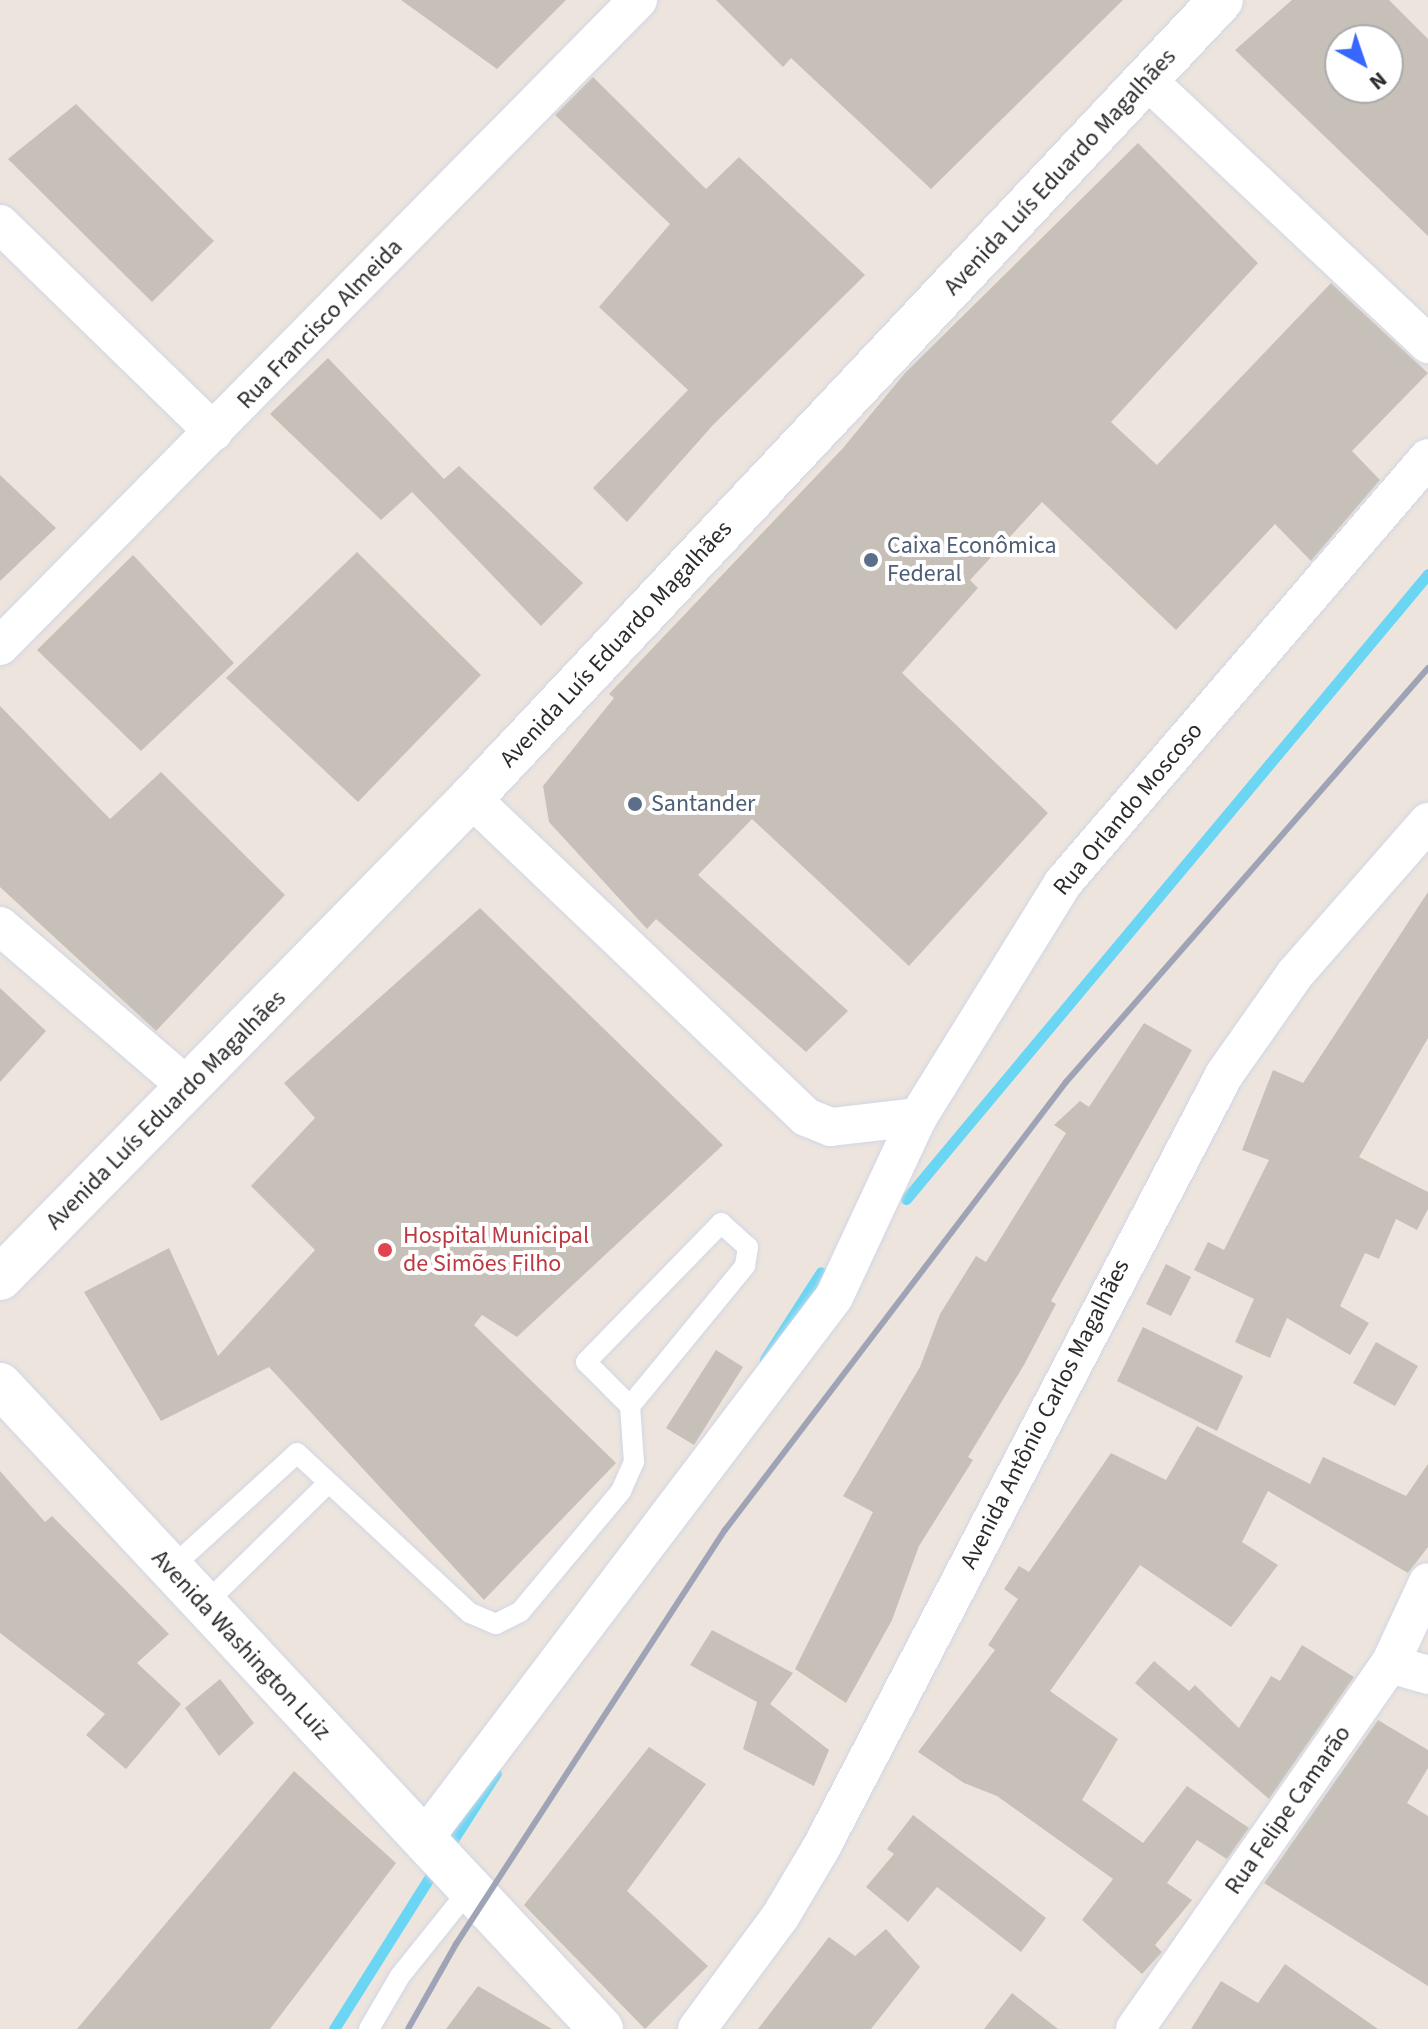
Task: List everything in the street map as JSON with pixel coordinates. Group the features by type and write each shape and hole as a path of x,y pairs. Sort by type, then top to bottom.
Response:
{"main road":[{"name":"Avenida Luís Eduardo Magalhães","path":"0,1278 471,798 1221,0"},
{"name":"Avenida Washington Luiz","path":"0,1385 594,2026"}],"street":[{"name":"Rua Francisco Almeida","path":"0,646 638,0"},
{"path":"1147,80 1428,344"},
{"path":"0,224 214,432"},
{"name":"Rua Orlando Moscoso","path":"454,1874 536,1683 626,1576 834,1297 918,1117 1063,883 1428,458"},
{"path":"471,798 806,1117 831,1127 918,1117"},
{"name":"Avenida Antônio Carlos Magalhães","path":"697,2029 780,1917 821,1848 1224,1075 1295,974 1428,822"},
{"path":"0,926 189,1088"},
{"name":"Rua Felipe Camarão","path":"1135,2029 1390,1664 1428,1582"},
{"path":"1390,1664 1428,1675"}],"lane":[{"path":"170,1569 287,1455 301,1456 470,1613 496,1624 520,1612 621,1491 634,1462 630,1406 586,1362 721,1223 748,1247 745,1266 630,1406"},
{"path":"204,1605 328,1483"},
{"path":"369,2029 454,1874"}],"building":[{"path":"401,0 566,0 497,69"},
{"path":"716,0 1123,0 931,189 791,58 783,67"},
{"path":"1292,0 1389,0 1428,39 1428,236 1235,50"},
{"path":"593,77 706,189 739,157 865,275 713,425 627,522 593,488 688,390 599,307 670,224 555,115"},
{"path":"76,104 214,241 152,302 8,159"},
{"path":"1138,143 1258,263 1111,422 1157,465 1331,283 1428,373 1352,451 1380,480 1311,561 1275,524 1176,630 1042,502 970,580 978,588 902,673 1048,813 909,966 752,819 698,875 848,1011 806,1052 656,919 647,929 549,822 543,786 614,698 609,694 843,448 905,373"},
{"path":"328,358 444,479 459,466 583,583 541,626 412,492 381,520 270,414"},
{"path":"0,475 56,528 0,581"},
{"path":"357,552 481,675 358,802 226,678"},
{"path":"133,555 234,663 141,751 37,650"},
{"path":"0,706 110,819 161,772 285,895 156,1031 0,887"},
{"path":"1428,892 1428,1038 1359,1157 1428,1192 1428,1209 1417,1230 1396,1219 1379,1259 1365,1253 1340,1306 1369,1323 1350,1355 1287,1318 1270,1358 1235,1342 1254,1299 1194,1270 1208,1242 1224,1250 1269,1160 1242,1150 1273,1070 1303,1083"},
{"path":"480,908 723,1145 517,1337 482,1315 474,1325 616,1463 484,1600 269,1367 161,1421 84,1292 169,1248 218,1356 315,1250 251,1186 315,1118 284,1083"},
{"path":"0,988 46,1031 0,1082"},
{"path":"1144,1023 1192,1050 1051,1301 1056,1304 1024,1365 968,1457 973,1460 919,1546 892,1620 846,1703 795,1669 873,1512 843,1496 920,1367 940,1314 976,1256 986,1262 1066,1133 1054,1125 1080,1101 1089,1107"},
{"path":"1166,1264 1191,1277 1171,1316 1146,1304"},
{"path":"1143,1327 1243,1376 1217,1431 1117,1381"},
{"path":"1376,1342 1418,1366 1395,1406 1353,1383"},
{"path":"716,1350 743,1367 694,1445 666,1428"},
{"path":"1197,1426 1310,1484 1323,1457 1406,1496 1428,1464 1428,1547 1408,1573 1268,1491 1242,1542 1278,1565 1231,1627 1140,1565 1050,1691 1118,1739 1082,1800 1143,1843 1187,1786 1249,1828 1227,1859 1197,1840 1167,1883 1192,1900 1155,1945 1162,1952 1142,1974 1082,1920 1113,1879 997,1796 964,1783 918,1752 995,1650 988,1645 1018,1599 1004,1589 1019,1566 1029,1572 1111,1453 1166,1480"},
{"path":"0,1471 45,1522 52,1516 169,1634 137,1663 181,1704 126,1769 86,1735 105,1714 0,1633"},
{"path":"712,1630 793,1673 770,1704 829,1750 814,1786 743,1749 757,1702 690,1665"},
{"path":"1302,1645 1354,1677 1269,1799 1135,1683 1154,1661 1189,1691 1195,1685 1239,1728 1271,1676 1280,1681"},
{"path":"220,1679 254,1723 219,1756 185,1708"},
{"path":"1378,1720 1428,1750 1428,1768 1407,1803 1428,1816 1428,1986 1264,1883"},
{"path":"649,1747 706,1784 627,1891 708,1966 645,2029 524,1905"},
{"path":"294,1771 396,1863 270,2029 77,2029"},
{"path":"913,1815 1046,1918 1021,1952 937,1887 908,1922 866,1887 894,1854 887,1849"},
{"path":"886,1929 920,1967 871,2029 758,2029 829,1937 855,1956"},
{"path":"1285,1964 1378,2029 1191,2029 1221,1981 1258,2003"},
{"path":"478,1986 552,2029 446,2029"},
{"path":"1012,1993 1058,2029 984,2029"}],"waterway":[{"path":"906,1199 1428,574"},
{"path":"765,1359 821,1272"},
{"path":"447,1849 496,1773"},
{"path":"334,2029 436,1867"}],"railway":[{"path":"408,2029 456,1944 725,1530 1066,1082 1428,668"}],"place":[{"name":"Caixa Econômica Federal","path":"871,560"},
{"name":"Santander","path":"635,804"},
{"name":"Hospital Municipal de Simões Filho","path":"385,1250"}]}
